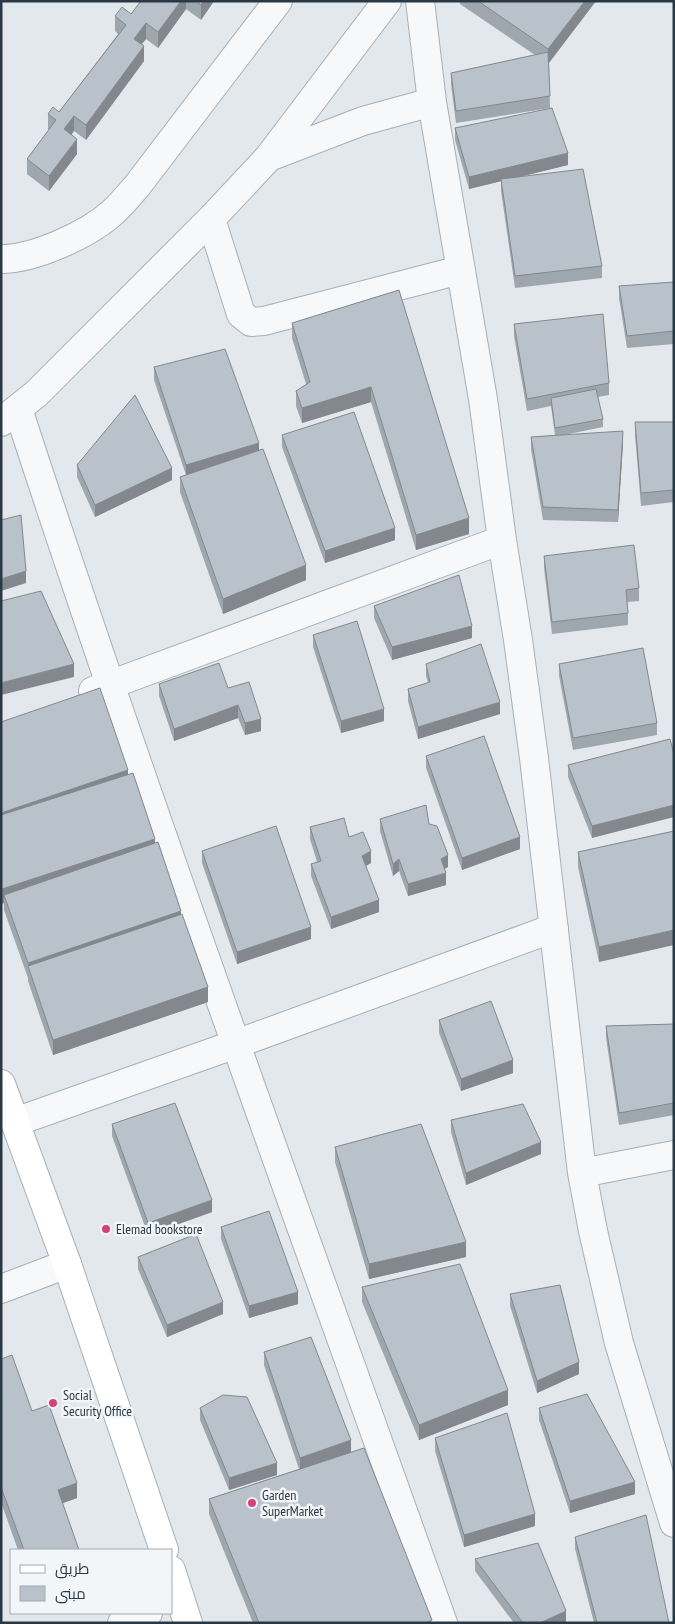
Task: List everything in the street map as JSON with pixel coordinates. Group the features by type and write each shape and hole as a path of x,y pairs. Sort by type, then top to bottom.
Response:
{"main road":[{"path":"1,1084 67,1264 164,1549"},
{"path":"172,1574 180,1609"}],"street":[{"path":"1,258 46,250 84,232 113,212 137,186 278,1"},
{"path":"387,1 269,157 211,219 36,394 9,416 110,685 443,1623"},
{"path":"420,1 432,102 483,399 519,650 554,928 582,1173 593,1231 619,1342 674,1523"},
{"path":"269,157 363,121 432,102"},
{"path":"211,219 241,314 251,322 264,321 460,270"},
{"path":"74,698 502,540"},
{"path":"15,1122 554,928"},
{"path":"582,1173 674,1155"},
{"path":"1,1290 67,1264"},
{"path":"122,1623 145,1614"}],"building":[{"path":"141,1 181,1 158,32 146,23 134,39 144,46 86,125 74,116 64,129 77,139 49,176 27,159 56,120 48,114 53,107 59,112 126,25 115,16 122,7 131,14"},
{"path":"478,1 585,1 548,49"},
{"path":"548,52 550,96 456,111 451,73"},
{"path":"552,108 568,153 469,177 455,128"},
{"path":"583,169 602,266 515,276 501,179"},
{"path":"674,282 674,331 627,336 619,286"},
{"path":"399,290 469,518 416,535 371,387 302,408 296,391 310,382 292,323"},
{"path":"603,314 609,383 527,399 514,324"},
{"path":"225,349 259,443 186,465 154,367"},
{"path":"596,389 603,419 555,428 551,398"},
{"path":"135,395 172,468 95,505 77,465"},
{"path":"354,412 395,528 325,551 282,435"},
{"path":"635,422 674,422 674,490 641,493"},
{"path":"623,431 618,510 543,507 531,437"},
{"path":"263,449 306,565 223,599 180,477"},
{"path":"21,515 26,571 1,579 1,520"},
{"path":"634,545 639,588 626,590 628,613 552,622 544,556"},
{"path":"459,575 472,626 392,647 374,606"},
{"path":"41,591 74,664 1,683 1,601"},
{"path":"357,621 384,709 341,721 313,635"},
{"path":"481,644 500,702 418,727 408,689 430,682 426,664"},
{"path":"643,648 657,723 573,738 559,664"},
{"path":"219,663 228,688 249,682 261,719 245,723 238,705 174,729 159,684"},
{"path":"100,688 128,770 1,813 1,722"},
{"path":"484,736 520,837 462,858 426,756"},
{"path":"670,739 674,754 674,805 592,826 568,765"},
{"path":"133,773 155,839 2,889 1,815"},
{"path":"426,805 429,824 437,826 448,855 441,859 446,873 408,884 399,859 393,864 380,819"},
{"path":"344,818 349,837 363,832 371,851 362,856 379,900 331,917 311,864 321,861 310,827"},
{"path":"276,826 311,927 237,952 202,851"},
{"path":"674,831 674,930 599,947 578,852"},
{"path":"158,842 181,911 28,963 4,895"},
{"path":"182,914 208,987 53,1040 28,966"},
{"path":"491,1001 513,1060 461,1079 439,1020"},
{"path":"674,1024 674,1103 619,1113 606,1026"},
{"path":"175,1103 212,1200 148,1223 112,1124"},
{"path":"523,1104 541,1142 466,1173 451,1120"},
{"path":"421,1124 466,1242 369,1264 335,1147"},
{"path":"269,1211 298,1292 249,1306 221,1227"},
{"path":"196,1234 223,1302 167,1325 138,1257"},
{"path":"460,1264 508,1390 419,1425 362,1287"},
{"path":"560,1285 579,1362 537,1381 510,1294"},
{"path":"311,1337 351,1440 300,1458 264,1352"},
{"path":"12,1355 32,1411 49,1405 77,1483 58,1490 79,1549 24,1549 1,1487 1,1359"},
{"path":"587,1394 635,1482 570,1501 539,1408"},
{"path":"223,1395 247,1397 277,1463 229,1478 200,1408"},
{"path":"507,1413 535,1514 464,1535 435,1438"},
{"path":"364,1448 432,1620 426,1623 259,1623 209,1499"},
{"path":"646,1515 669,1623 597,1623 575,1537"},
{"path":"538,1543 566,1611 540,1623 523,1623 475,1559"}],"place":[{"name":"Elemad bookstore","path":"106,1229"},
{"name":"Social Security Office","path":"53,1403"},
{"name":"Garden SuperMarket","path":"252,1503"}]}
